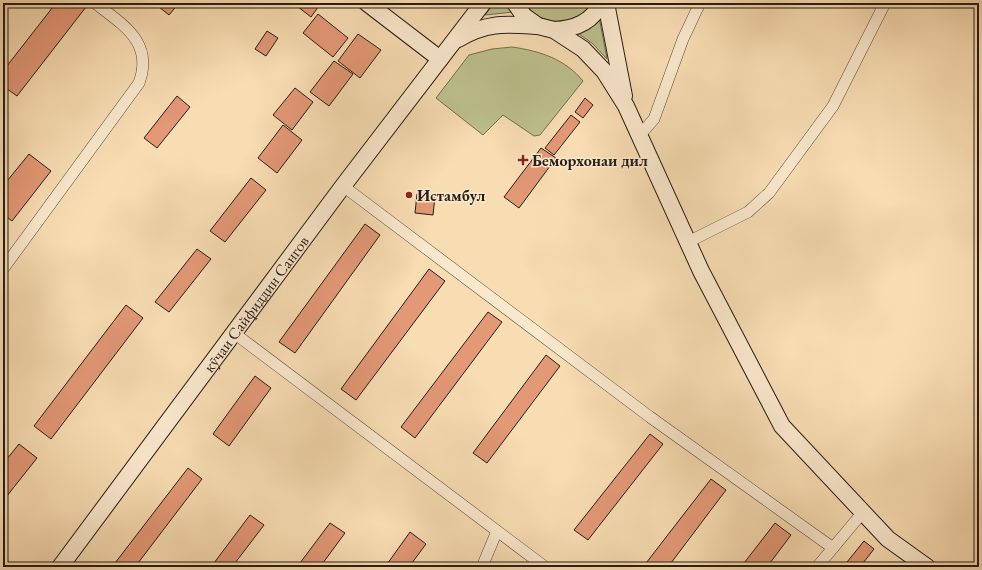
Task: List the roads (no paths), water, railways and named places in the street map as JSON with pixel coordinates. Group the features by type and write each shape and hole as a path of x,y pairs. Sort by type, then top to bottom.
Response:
{"street":[{"path":"3,269 139,83 144,71 144,57 138,43 126,27 95,3"},
{"path":"367,3 440,58"},
{"name":"кӯчаи Сайфиддин Сангов","path":"60,567 343,186 483,3"},
{"path":"515,3 524,16 538,26"},
{"path":"453,42 475,29 506,24 538,26 554,30 570,29 586,22 598,11 601,3"},
{"path":"606,3 626,106"},
{"path":"639,136 654,119 683,40 700,3"},
{"path":"688,242 748,212 769,193 833,106 885,3"},
{"path":"554,30 583,49 604,71 626,106 688,242 782,426 888,539 927,567"},
{"path":"343,186 650,417 833,548"},
{"path":"234,333 545,567"},
{"path":"817,567 863,512"},
{"path":"482,567 497,531"}],"place":[{"name":"Беморхонаи дил","path":"523,160"},
{"name":"Истамбул","path":"409,195"}]}
